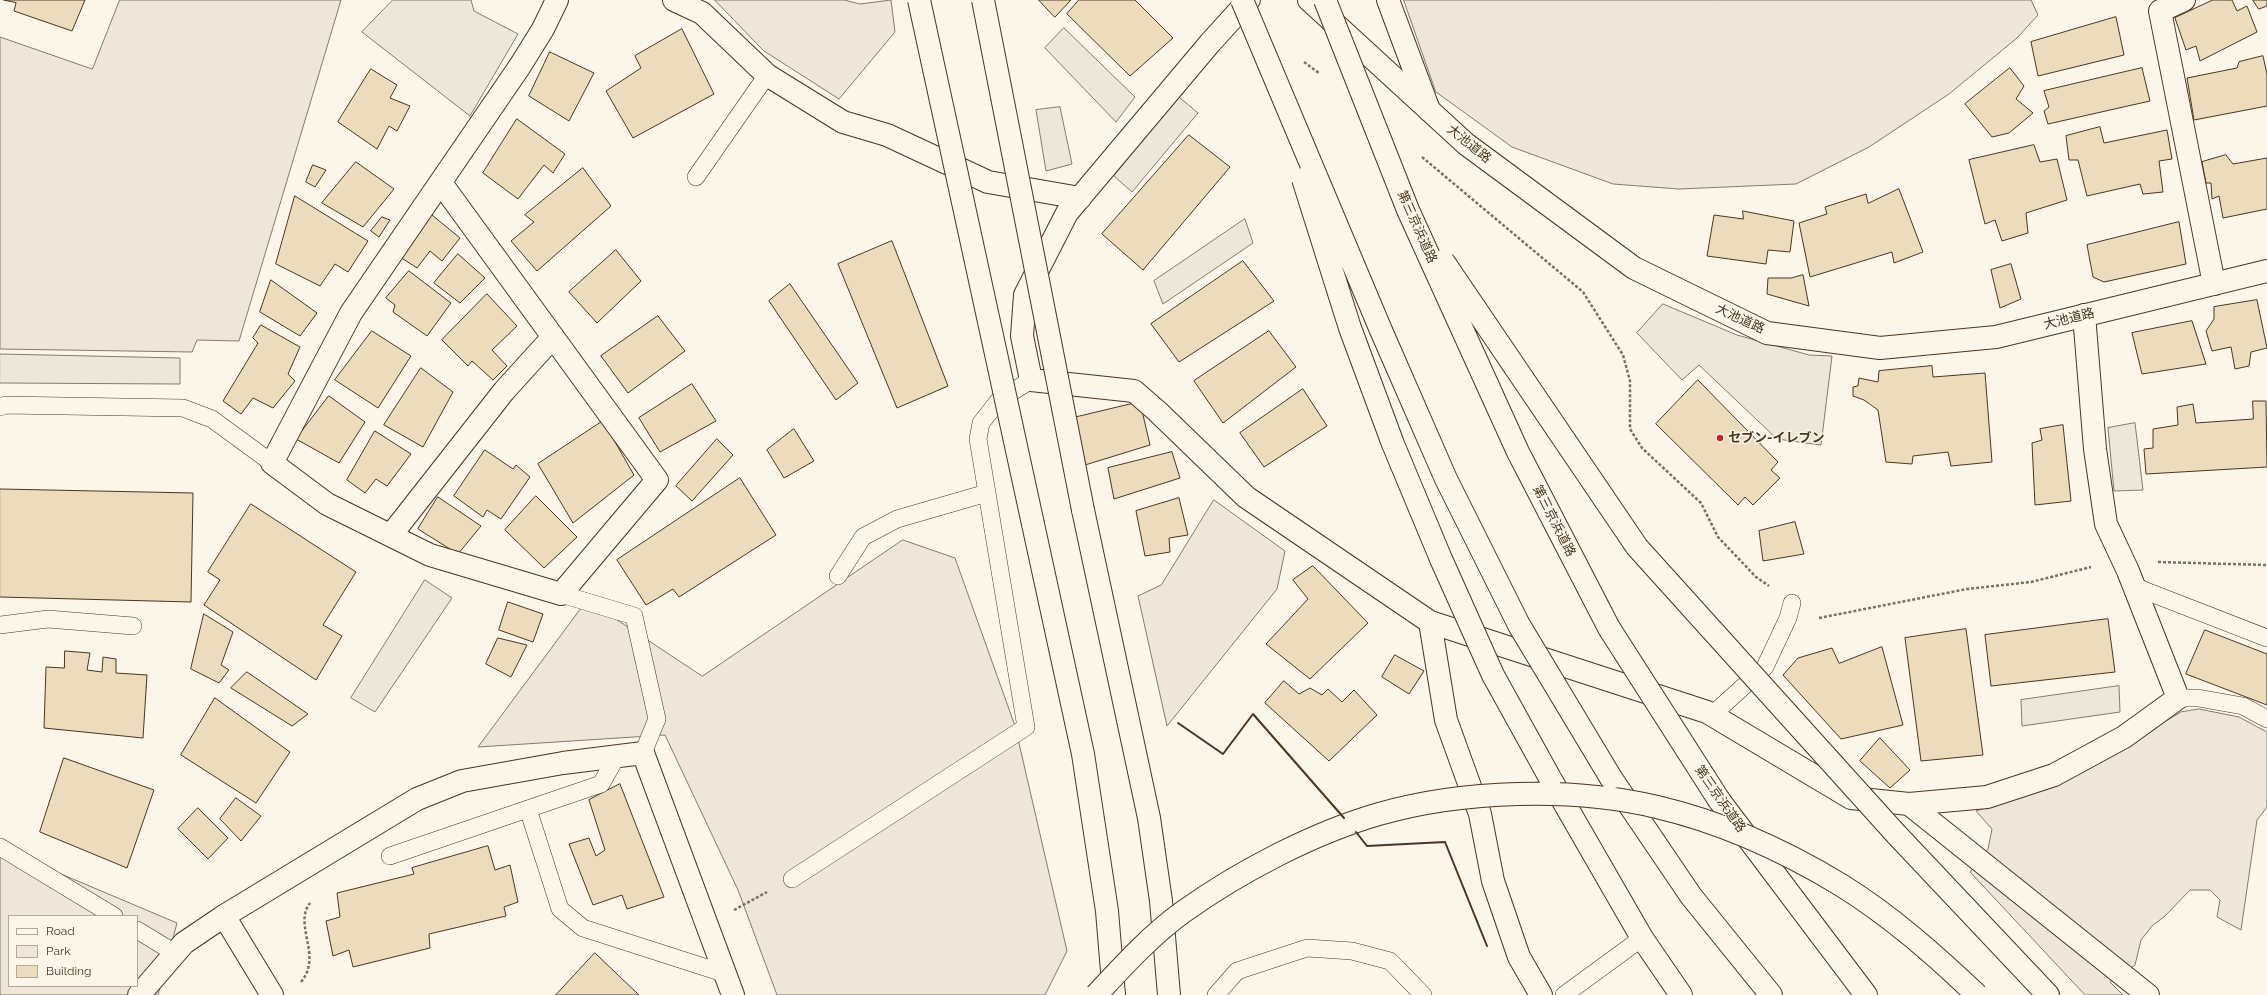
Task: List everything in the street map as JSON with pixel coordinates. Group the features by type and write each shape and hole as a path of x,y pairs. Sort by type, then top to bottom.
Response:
{"main road":[{"path":"441,183 657,480 561,594 430,555 327,504 272,463 351,314 520,66 543,29 557,0"},
{"path":"674,0 702,13 767,74 843,122 887,135 988,182 1080,198"},
{"path":"919,0 1083,754 1107,911 1114,995"},
{"path":"983,0 1083,510 1149,818 1161,901 1169,995"},
{"path":"1242,0 1264,55 1446,478 1520,625 1611,778 1692,896 1771,995"},
{"path":"1249,0 1200,54 1067,213 1025,295 1022,336 1030,380 1134,391 1157,411 1246,497 1430,622 1712,715 1851,798 1909,804 1987,796 2054,775 2124,737 2178,698 2124,561 2106,524 2095,449 2084,315"},
{"name":"大池道路","path":"1309,0 1466,144 1634,268 1766,333 1880,348 1996,337 2267,271"},
{"name":"第三京浜道路","path":"1325,0 1408,210 1518,452 1609,628 1719,800 1866,995"},
{"path":"1388,0 1429,110"},
{"path":"2184,0 2160,12 2214,284"},
{"path":"1264,55 1350,328 1393,444 1441,560 1493,675 1642,938 1681,995"},
{"path":"1408,210 1637,547 1896,834 2048,995"},
{"path":"391,535 504,391 553,337"},
{"path":"1430,622 1446,720 1480,814 1493,881 1520,957 1541,995"},
{"path":"140,995 184,943 224,916 417,799 462,781 563,763 643,753 733,995"},
{"path":"1096,995 1134,954 1181,913 1239,875 1305,842 1379,814 1444,800 1515,794 1580,795 1657,807 1714,825 1774,849 1842,886 1925,946 1978,995"},
{"path":"1909,804 2148,995"},
{"path":"224,916 272,995"}],"lane":[{"path":"696,177 767,74"},
{"path":"792,879 1026,727 978,439 980,423 999,400 1030,380"},
{"path":"0,407 5,405 183,408 212,419 272,463"},
{"path":"838,576 863,537 897,519 987,493"},
{"path":"2134,586 2267,638"},
{"path":"561,594 634,616 657,719 643,753"},
{"path":"1712,715 1766,666 1788,618 1792,603"},
{"path":"0,625 48,619 133,626"},
{"path":"2178,698 2198,698 2243,706 2267,719"},
{"path":"390,856 601,784 617,756"},
{"path":"528,809 560,909 583,928 726,974"},
{"path":"0,847 112,915"},
{"path":"138,931 175,953"},
{"path":"1564,995 1642,938"},
{"path":"1216,995 1237,971 1307,948 1352,951 1390,961 1423,995"}],"path":[{"path":"1302,60 1320,73"},
{"path":"1417,153 1582,292 1623,355 1630,381 1630,429 1642,448 1701,503 1718,536 1756,577 1815,619 1967,589 2031,582 2124,561 2267,566"},
{"path":"733,910 792,879"},
{"path":"296,988 308,974 311,959 304,921 308,904 314,900"}],"green space":[{"path":"120,0 341,0 239,341 197,340 192,352 0,349 0,37 92,69"},
{"path":"715,0 844,0 860,4 891,0 895,32 839,99 764,51"},
{"path":"1404,0 2031,0 2038,15 2017,38 1949,94 1869,147 1796,184 1679,189 1613,184 1512,147 1436,92"},
{"path":"1214,500 1285,551 1277,589 1167,726 1138,596 1161,585"},
{"path":"903,540 955,558 1015,726 1067,951 1045,995 777,995 738,890 665,735 478,747 587,600 702,676"},
{"path":"2199,709 2239,717 2267,732 2267,807 2257,820 2241,930 2217,917 2220,900 2210,890 2190,890 2165,916 2152,926 2141,940 2135,965 2110,982 2123,995 2085,995 1970,872 1988,849 1992,829 1976,811 2058,785 2181,712"},
{"path":"2,849 177,923 158,995 0,995 0,850"}],"shaded area":[{"path":"393,0 471,0 474,11 518,34 470,116 362,32"},
{"path":"1064,28 1135,97 1116,122 1045,48"},
{"path":"1179,97 1198,113 1132,192 1114,176"},
{"path":"1060,107 1072,164 1046,171 1036,110"},
{"path":"1245,219 1253,243 1163,304 1154,281"},
{"path":"1663,304 1737,335 1809,355 1832,356 1821,445 1777,439 1699,365 1682,380 1637,333"},
{"path":"0,354 180,358 180,384 0,383"},
{"path":"2135,423 2143,490 2114,491 2108,428"},
{"path":"425,580 452,598 375,712 351,698"},
{"path":"2119,686 2120,712 2022,726 2021,700"}],"building":[{"path":"4,0 85,0 72,31 14,11 16,3"},
{"path":"1039,0 1071,0 1055,17"},
{"path":"1079,0 1135,0 1173,38 1130,76 1067,14"},
{"path":"2213,0 2232,0 2237,11 2247,6 2257,32 2200,61 2196,46 2186,50 2175,18"},
{"path":"2253,0 2267,0 2267,6 2259,9"},
{"path":"2116,17 2124,55 2038,76 2031,42"},
{"path":"682,29 714,94 633,138 606,91 641,68 635,56"},
{"path":"550,52 594,73 569,121 529,96"},
{"path":"2263,56 2267,74 2267,106 2194,120 2187,78 2237,68 2239,62"},
{"path":"2010,68 2024,86 2016,99 2033,113 2009,133 1992,137 1965,104"},
{"path":"2142,68 2150,101 2048,124 2044,111 2049,107 2044,91"},
{"path":"371,69 397,85 390,98 410,106 397,131 389,126 377,149 338,122"},
{"path":"517,119 565,154 553,173 544,165 518,199 483,173"},
{"path":"2100,127 2104,143 2167,130 2172,159 2159,161 2163,192 2143,194 2140,184 2087,196 2078,160 2069,160 2066,136"},
{"path":"1189,135 1230,167 1143,270 1102,234"},
{"path":"2034,145 2040,162 2057,159 2067,200 2026,213 2028,233 2002,241 1995,220 1985,224 1969,160"},
{"path":"2226,155 2233,164 2267,158 2267,209 2223,218 2219,196 2212,199 2211,183 2206,183 2202,162"},
{"path":"356,162 394,189 363,227 322,203"},
{"path":"313,165 326,170 315,187 306,182"},
{"path":"583,168 611,206 537,271 511,241 534,222 525,215"},
{"path":"1899,189 1923,252 1894,263 1892,252 1810,277 1799,223 1827,214 1825,207 1866,194 1868,203"},
{"path":"295,196 368,241 348,272 335,264 320,286 276,264"},
{"path":"1743,211 1794,221 1790,252 1768,250 1766,264 1707,256 1714,215 1743,219"},
{"path":"432,215 460,238 442,261 430,251 417,268 400,257"},
{"path":"382,217 390,220 379,237 371,231"},
{"path":"2179,222 2186,264 2104,282 2093,277 2087,245"},
{"path":"892,241 948,386 897,408 838,264"},
{"path":"616,250 641,281 597,323 569,292"},
{"path":"458,254 485,278 460,303 434,283"},
{"path":"1243,261 1274,301 1179,362 1151,324"},
{"path":"2011,264 2021,299 2000,308 1991,270"},
{"path":"409,271 451,303 427,336 393,312 395,305 386,298"},
{"path":"1803,275 1809,306 1767,294 1768,278 1791,278"},
{"path":"271,280 317,313 300,336 260,312"},
{"path":"790,284 858,383 836,400 769,301"},
{"path":"487,294 517,326 492,350 507,366 493,380 472,361 468,366 442,340"},
{"path":"2257,300 2267,348 2251,352 2249,366 2235,369 2231,347 2212,351 2206,331 2214,319 2214,307"},
{"path":"658,316 685,351 628,393 601,356"},
{"path":"2192,321 2206,364 2142,374 2132,333"},
{"path":"261,325 300,347 288,374 295,381 273,408 253,398 241,414 223,401 258,343 253,338"},
{"path":"372,331 411,356 378,408 335,380"},
{"path":"1269,331 1296,367 1223,423 1194,381"},
{"path":"1932,366 1933,377 1985,373 1992,462 1951,466 1948,452 1913,456 1912,464 1886,462 1878,410 1864,400 1853,396 1853,387 1858,386 1859,378 1878,382 1879,371"},
{"path":"421,368 453,392 423,447 384,425"},
{"path":"1698,380 1778,462 1771,470 1780,478 1753,505 1745,497 1738,505 1656,424"},
{"path":"692,384 716,421 660,452 639,418"},
{"path":"1303,389 1327,426 1264,467 1240,433"},
{"path":"329,396 365,422 339,463 296,439"},
{"path":"2253,401 2266,401 2267,467 2146,474 2144,449 2153,448 2153,429 2178,425 2177,407 2193,404 2196,423 2253,419"},
{"path":"1140,402 1150,445 1085,465 1073,418"},
{"path":"603,421 634,475 573,523 538,464"},
{"path":"2063,425 2071,501 2035,505 2032,443 2042,440 2040,429"},
{"path":"794,429 814,461 784,478 767,450"},
{"path":"375,431 411,454 387,486 376,479 365,493 347,480"},
{"path":"717,439 733,455 692,501 676,486"},
{"path":"485,450 513,469 516,465 530,477 501,519 487,510 483,517 454,496"},
{"path":"1172,452 1180,478 1114,499 1108,468"},
{"path":"740,478 776,535 679,597 673,589 646,605 617,560"},
{"path":"0,489 193,493 191,602 0,597"},
{"path":"536,496 577,537 544,568 505,530"},
{"path":"438,497 481,526 458,554 418,529"},
{"path":"1179,498 1188,535 1169,538 1170,552 1145,556 1136,511"},
{"path":"251,504 356,572 323,625 342,636 316,680 204,605 220,580 208,572"},
{"path":"1795,522 1804,554 1763,561 1759,531"},
{"path":"1313,566 1368,623 1310,679 1266,644 1308,599 1293,580"},
{"path":"508,602 543,614 533,642 499,630"},
{"path":"204,614 233,632 221,665 229,670 219,683 191,669"},
{"path":"2108,619 2115,672 1991,686 1985,635"},
{"path":"1966,629 1983,755 1921,761 1905,638"},
{"path":"2205,630 2267,654 2267,705 2186,674"},
{"path":"498,638 527,645 511,677 486,664"},
{"path":"1882,647 1903,725 1841,739 1783,675 1798,658 1832,648 1839,663"},
{"path":"65,651 90,653 87,670 102,672 103,657 116,659 116,673 147,675 143,738 44,728 46,667 64,668"},
{"path":"1395,655 1424,671 1409,694 1382,677"},
{"path":"247,672 308,714 292,726 231,688"},
{"path":"1284,681 1299,694 1310,688 1322,695 1328,689 1342,702 1354,690 1377,715 1329,761 1265,703"},
{"path":"215,698 290,752 256,803 181,755"},
{"path":"1880,738 1910,770 1890,788 1860,761"},
{"path":"64,758 154,790 127,868 40,832"},
{"path":"620,784 664,897 627,909 622,895 593,905 569,844 589,838 596,856 605,850 589,800"},
{"path":"236,798 261,816 241,841 220,819"},
{"path":"198,808 228,838 208,859 178,829"},
{"path":"488,846 495,870 510,865 518,902 504,907 506,916 429,934 430,948 353,967 349,950 333,956 326,921 340,917 337,893 414,874 412,868"},
{"path":"595,953 639,995 556,995"}],"wall":[{"path":"1178,723 1223,754 1253,714 1344,818"},
{"path":"1356,832 1367,846 1445,842 1487,946"}],"place":[{"name":"セブン-イレブン","path":"1720,438"}]}
